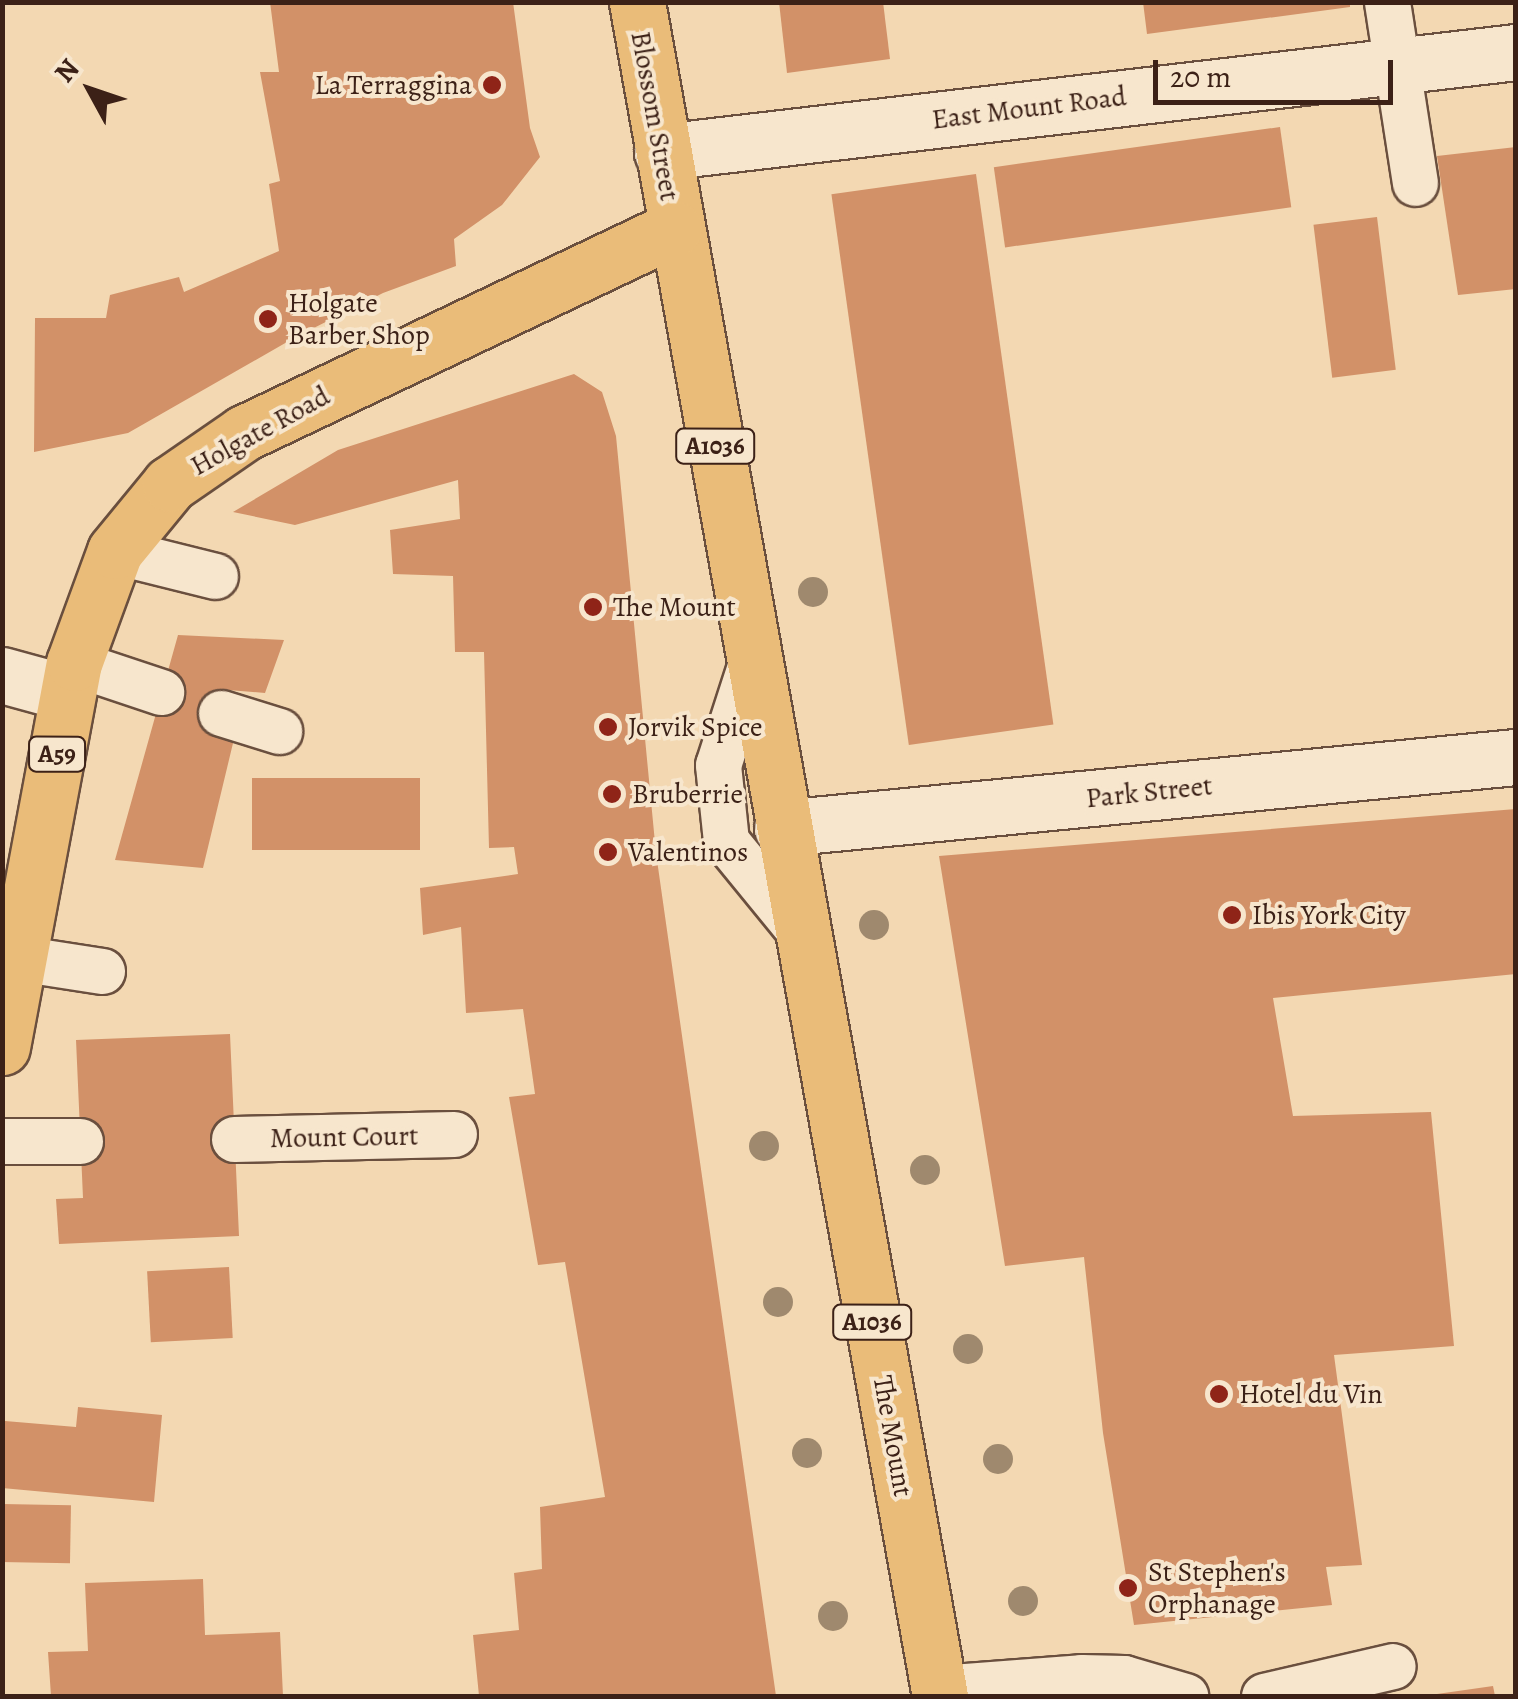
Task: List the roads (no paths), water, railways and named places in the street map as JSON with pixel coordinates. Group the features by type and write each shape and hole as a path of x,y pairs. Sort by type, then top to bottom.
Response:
{"main road":[{"name":"Blossom Street","path":"637,2 674,229"},
{"name":"Holgate Road","path":"2,1047 71,678 115,551 170,484 204,456 674,229"},
{"name":"The Mount","path":"674,229 750,664 805,938 940,1692"}],"street":[{"name":"East Mount Road","path":"662,152 1516,52"},
{"path":"2,675 71,678"},
{"name":"Park Street","path":"782,828 1516,757"}],"lane":[{"path":"1387,2 1415,182"},
{"path":"115,551 215,576"},
{"name":"The Mount","path":"750,664 718,765 726,841 805,938"},
{"path":"71,678 161,692"},
{"path":"221,712 280,730"},
{"path":"18,958 102,971"},
{"name":"Mount Court","path":"234,1139 454,1134"},
{"path":"2,1141 80,1141"},
{"path":"1264,1696 1393,1666"},
{"path":"940,1692 1081,1677 1124,1678 1185,1696"}],"place":[{"name":"La Terraggina","path":"492,85"},
{"name":"Holgate Barber Shop","path":"268,319"},
{"name":"The Mount","path":"593,607"},
{"name":"Jorvik Spice","path":"608,727"},
{"name":"Bruberrie","path":"612,794"},
{"name":"Valentinos","path":"608,852"},
{"name":"Ibis York City","path":"1232,915"},
{"name":"Hotel du Vin","path":"1219,1394"},
{"name":"St Stephen's Orphanage","path":"1128,1588"}]}
